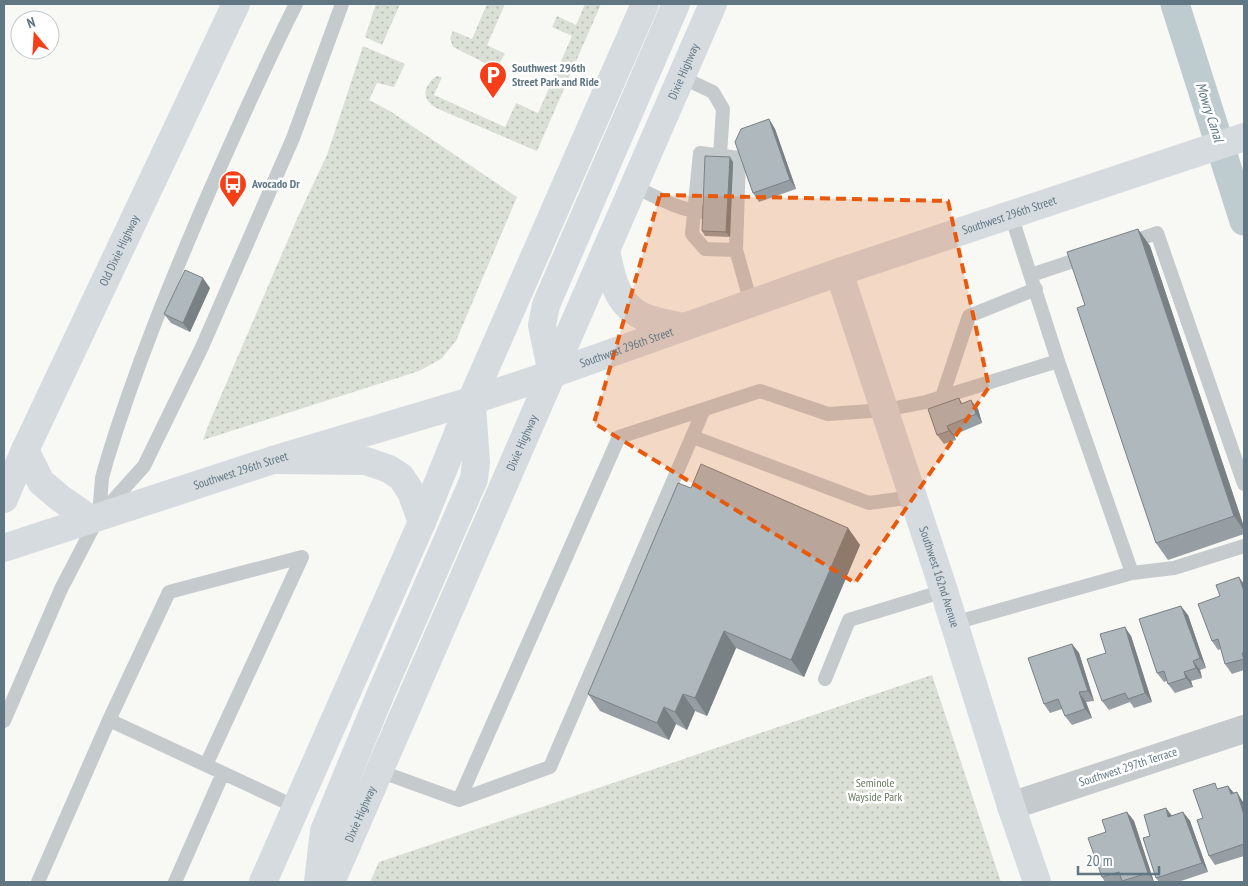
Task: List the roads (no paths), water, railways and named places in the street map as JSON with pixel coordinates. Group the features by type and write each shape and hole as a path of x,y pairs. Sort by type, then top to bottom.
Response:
{"main road":[{"path":"263,882 422,522 471,401 645,4"},
{"path":"552,374 542,325 546,305 676,4"},
{"name":"Dixie Highway","path":"331,882 713,4"},
{"name":"Old Dixie Highway","path":"4,499 231,6"},
{"name":"Southwest 296th Street","path":"4,548 272,460 471,401 839,272 1244,137"},
{"path":"606,250 611,275 624,303 643,317 684,327"},
{"name":"Southwest 162nd Avenue","path":"839,272 944,590 1011,806 1037,882"},
{"path":"318,882 324,831 381,693 474,479 476,462 471,401"},
{"path":"25,450 41,482 60,498 94,518"},
{"path":"272,460 366,461 389,469 401,477 411,492 422,522"}],"street":[{"name":"Southwest 297th Terrace","path":"1011,806 1244,728"}],"lane":[{"path":"4,721 94,518 107,460 160,308 243,114 296,4"},
{"path":"94,518 144,466 199,354 293,138 342,4"},
{"path":"681,77 713,92 723,109 720,155"},
{"path":"736,250 705,249 692,234 700,212 702,181 700,153 739,158 735,185 736,250 751,303"},
{"path":"633,186 666,201 700,212"},
{"path":"1011,215 1058,360 1132,573"},
{"path":"1031,275 1158,233 1244,484"},
{"path":"942,397 969,316 1036,290"},
{"path":"459,800 619,438 760,391 828,414 885,410 926,402 1058,360"},
{"path":"379,771 459,800 550,767 704,409"},
{"path":"693,437 869,503 913,497"},
{"path":"954,623 1132,573 1174,568 1244,546"},
{"path":"38,882 109,720 169,592 302,557 206,765"},
{"path":"825,679 848,620 944,590"},
{"path":"109,720 296,807"},
{"path":"175,882 223,773"}],"waterway":[{"name":"Mowry Canal","path":"1175,4 1244,221"}],"place":[{"name":"Southwest 296th Street Park and Ride","path":"493,99"},
{"name":"Avocado Dr","path":"233,208"}],"park label":[{"name":"Seminole Wayside Park","path":"875,790"}]}
